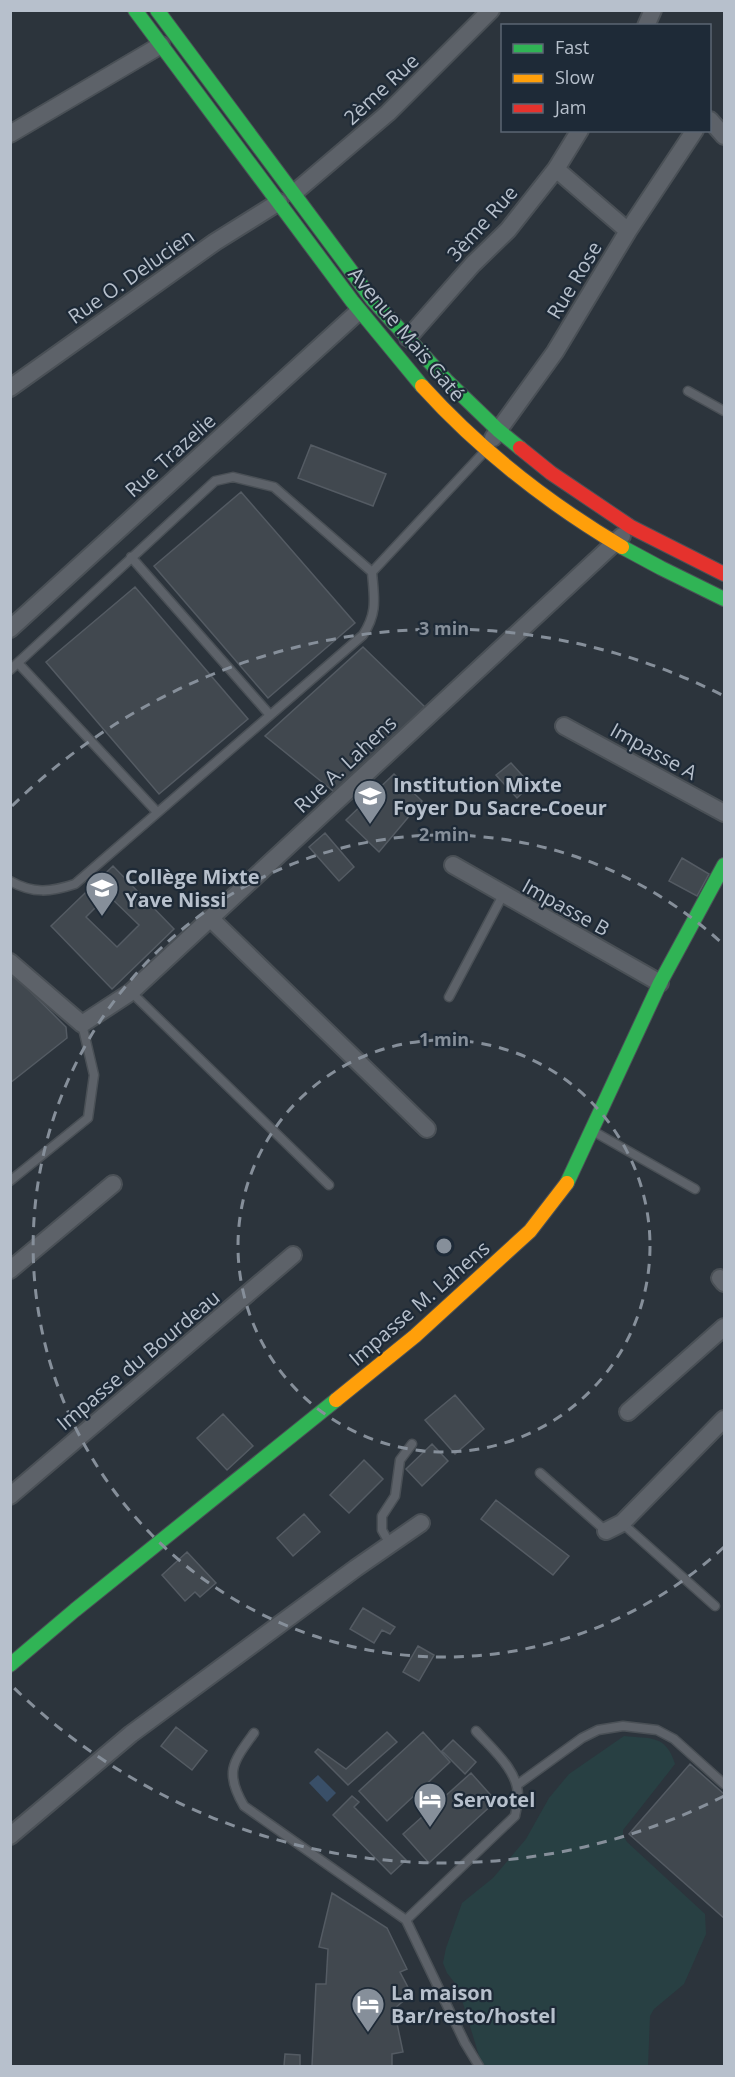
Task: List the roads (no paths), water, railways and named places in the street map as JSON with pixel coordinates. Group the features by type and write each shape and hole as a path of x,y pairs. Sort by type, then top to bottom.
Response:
{"main road":[{"name":"Avenue Maïs Gaté","path":"135,10 358,312 438,404 523,480 614,544 724,599"},
{"name":"Avenue Maïs Gaté","path":"157,10 372,299 446,380 498,430 551,473 631,527 724,574"},
{"name":"Impasse M. Lahens","path":"10,1665 415,1336 530,1231 563,1190 577,1164 660,983 724,865"}],"street":[{"name":"2ème Rue","path":"294,193 388,113 491,10"},
{"path":"647,24 653,10"},
{"path":"10,134 160,45"},
{"path":"711,121 724,136"},
{"name":"3ème Rue","path":"408,338 473,264 508,230 556,169 579,132"},
{"name":"Rue Rose","path":"486,449 555,352 628,231 694,132"},
{"path":"556,169 628,231"},
{"name":"Rue O. Delucien","path":"10,388 215,242 279,202"},
{"name":"Rue Trazelie","path":"10,628 358,312"},
{"name":"Rue A. Lahens","path":"82,1024 131,992 631,527"},
{"name":"Impasse A","path":"564,726 724,813"},
{"name":"Impasse B","path":"453,866 660,983"},
{"path":"210,918 427,1130"},
{"path":"10,962 82,1024"},
{"path":"10,1270 113,1184"},
{"name":"Impasse du Bourdeau","path":"10,1496 293,1255"},
{"path":"628,1412 724,1327"},
{"path":"606,1531 622,1523 724,1419"},
{"path":"10,1836 132,1734 421,1523"}],"lane":[{"path":"688,391 724,411"},
{"path":"372,572 486,449"},
{"path":"10,670 214,481 233,477 274,487 372,572 374,600 372,621 363,635 75,884 54,891 23,888 10,881"},
{"path":"131,557 270,715"},
{"path":"18,663 157,812"},
{"path":"449,997 504,895"},
{"path":"131,992 329,1185"},
{"path":"10,1181 87,1118 94,1075 82,1024"},
{"path":"591,1130 695,1189"},
{"path":"390,1544 384,1535 382,1516 395,1496 400,1460 412,1444"},
{"path":"540,1473 606,1531"},
{"path":"622,1523 715,1606"},
{"path":"517,1785 582,1738 598,1730 623,1726 657,1730 674,1739 724,1784"},
{"path":"406,1920 515,1816 519,1799 512,1773 476,1731"},
{"path":"254,1733 235,1759 232,1776 234,1789 244,1806 406,1920 465,2043 480,2067"}],"water":[{"path":"318,1775 336,1793 327,1802 309,1783"}],"place":[{"name":"Institution Mixte Foyer Du Sacre-Coeur","path":"370,825"},
{"name":"Collège Mixte Yave Nissi","path":"102,917"},
{"name":"Servotel","path":"430,1828"},
{"name":"La maison Bar/resto/hostel","path":"368,2033"}]}
